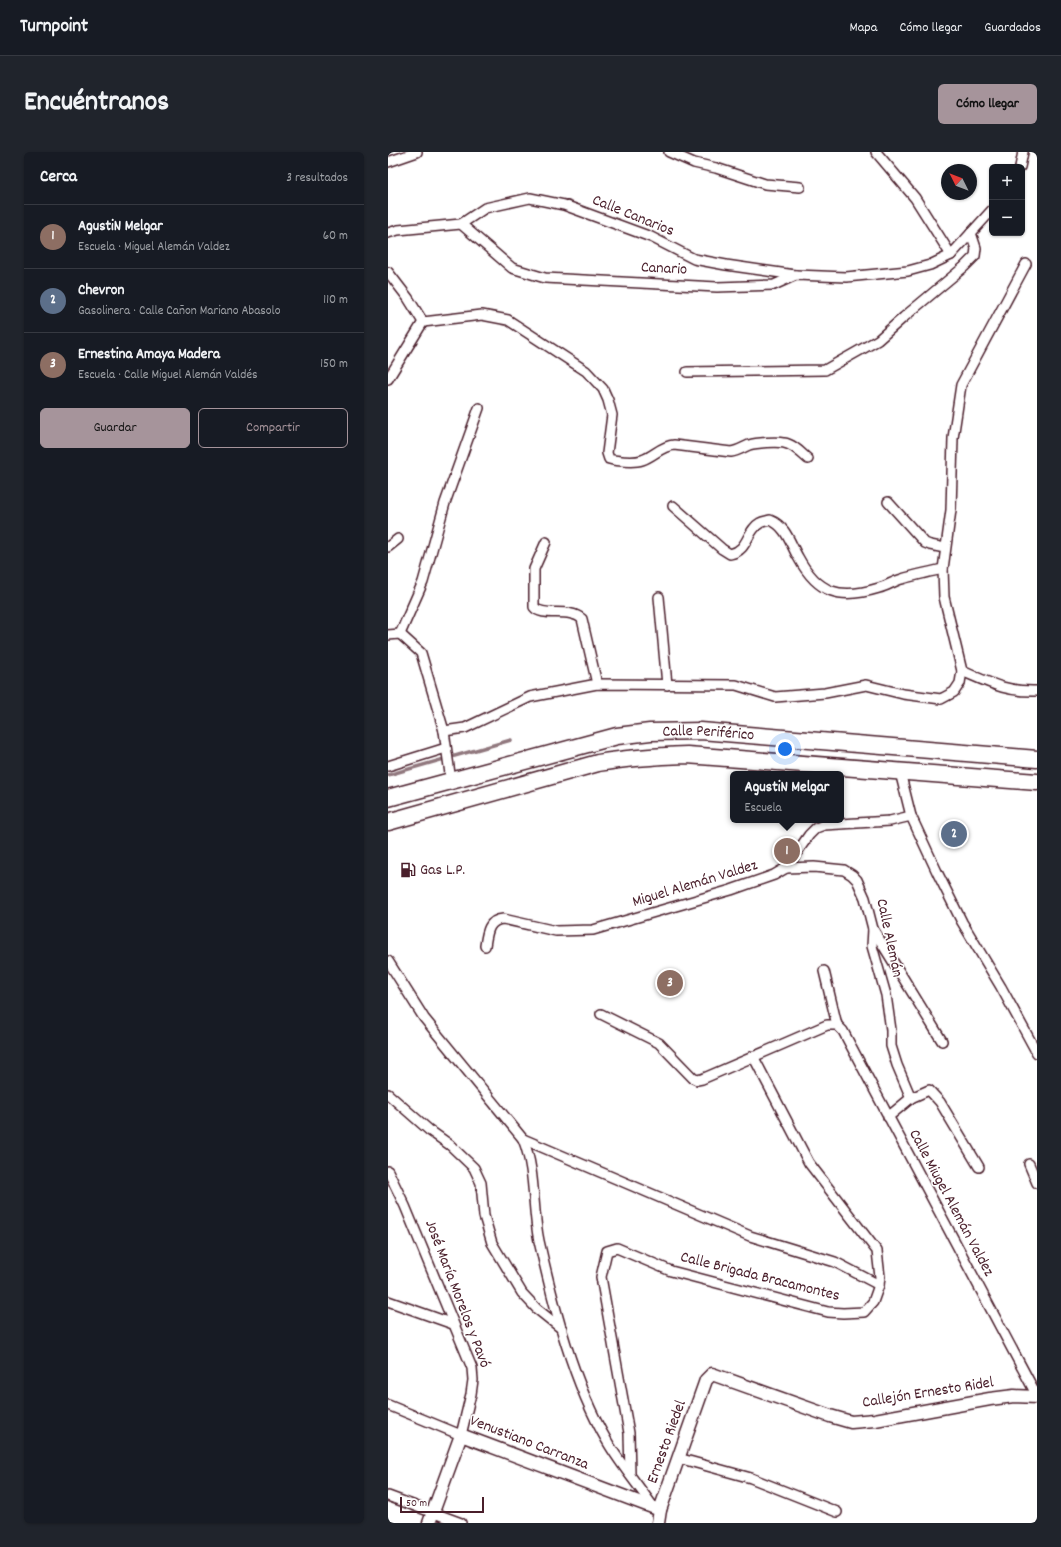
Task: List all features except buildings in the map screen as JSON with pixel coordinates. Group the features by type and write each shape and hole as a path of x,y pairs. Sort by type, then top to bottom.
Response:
{"highway":[{"name":"Calle Periférico","path":"388,798 450,774 617,736 650,732 701,731 1037,759"},
{"name":"Calle Periférico","path":"388,822 598,763 626,758 687,755 1037,782"}],"street":[{"path":"388,162 417,152"},
{"path":"669,152 694,163 716,168 765,184 800,187"},
{"path":"876,152 914,198 951,255"},
{"path":"1021,164 1023,152"},
{"name":"Calle Canarios","path":"461,224 486,208 530,198 564,205 651,237 694,259 796,275"},
{"name":"Canario","path":"461,224 512,268 545,278 717,287 774,285 796,275 846,277 908,271 930,265 951,255 989,213"},
{"path":"388,233 398,230 461,224"},
{"path":"687,372 825,370 878,340 964,267 975,256 976,248 971,233"},
{"path":"444,731 465,728 530,698 597,684 736,685 775,697 825,693 866,685 903,694 940,699 954,692 960,682 962,671 944,597 943,569 950,510 953,438 961,385 1026,264"},
{"path":"388,272 408,298 423,322"},
{"path":"423,322 482,315 508,320 586,371 603,389 612,415 607,453 609,459 638,461 666,446 674,444 731,452 738,451 749,445 760,443 784,443 795,448 808,459"},
{"path":"388,379 423,322"},
{"path":"400,634 423,582 445,503 479,408"},
{"path":"888,502 925,543 945,548"},
{"path":"673,506 722,549 730,554 737,552 742,547 754,528 761,522 770,520 777,523 783,529 811,578 826,590 840,594 858,594 880,588 900,579 943,569"},
{"path":"388,547 398,539"},
{"path":"546,542 534,569 534,608 539,611 575,614 582,619 597,684"},
{"path":"659,598 667,685"},
{"path":"388,635 400,634 421,653 444,731 450,774"},
{"path":"962,671 1007,690 1022,692 1037,691"},
{"path":"388,766 446,751"},
{"path":"900,772 911,816 962,922 1001,987 1037,1053"},
{"name":"Miguel Alemán Valdez","path":"485,946 488,929 497,919 556,930 593,930 730,890 774,875 786,868 809,835 816,828 824,825 890,821 911,816"},
{"name":"Calle Alemán","path":"786,868 814,867 844,870 857,880 865,898 872,929 872,946 886,995 891,1030 891,1046 897,1065 912,1098"},
{"path":"872,929 942,1041"},
{"path":"388,961 424,1018 523,1140 530,1161 539,1240 562,1329 585,1395 607,1441 657,1509"},
{"path":"601,1014 659,1043 693,1078 697,1080 827,1025 837,1025 824,972"},
{"name":"Calle Miugel Alemán Valdez","path":"837,1025 843,1031 1037,1397"},
{"path":"753,1056 809,1163 877,1250 880,1277 878,1285"},
{"path":"888,1117 912,1098 929,1090 940,1102 979,1167"},
{"path":"388,1094 429,1130 450,1145 474,1168 481,1183 484,1216 492,1243 522,1293 537,1310 562,1329"},
{"name":"Calle Brigada Bracamontes","path":"523,1140 750,1236 835,1262 878,1285 873,1302 864,1312 836,1313 671,1272 617,1248 607,1251 601,1277 629,1433 630,1474"},
{"path":"1029,1164 1037,1183"},
{"name":"José María Morelos y Pavó","path":"388,1171 406,1206 472,1368 473,1380 461,1434 431,1518"},
{"path":"388,1301 453,1324"},
{"name":"Callejón Ernesto Ridel","path":"712,1374 851,1422 875,1420 990,1399 1014,1396 1037,1397"},
{"name":"Ernesto Riedel","path":"658,1523 657,1509 678,1458 706,1380 712,1374"},
{"name":"Venustiano Carranza","path":"388,1405 657,1509"},
{"path":"678,1458 751,1478 837,1512"},
{"path":"388,1496 431,1518 462,1523"}],"waterway":[{"path":"388,775 511,740"}],"place":[{"name":"Chevron","path":"954,834"},
{"name":"AgustiN Melgar","path":"787,851"},
{"name":"Gas L.P.","path":"408,870"},
{"name":"Ernestina Amaya Madera","path":"670,983"}]}
